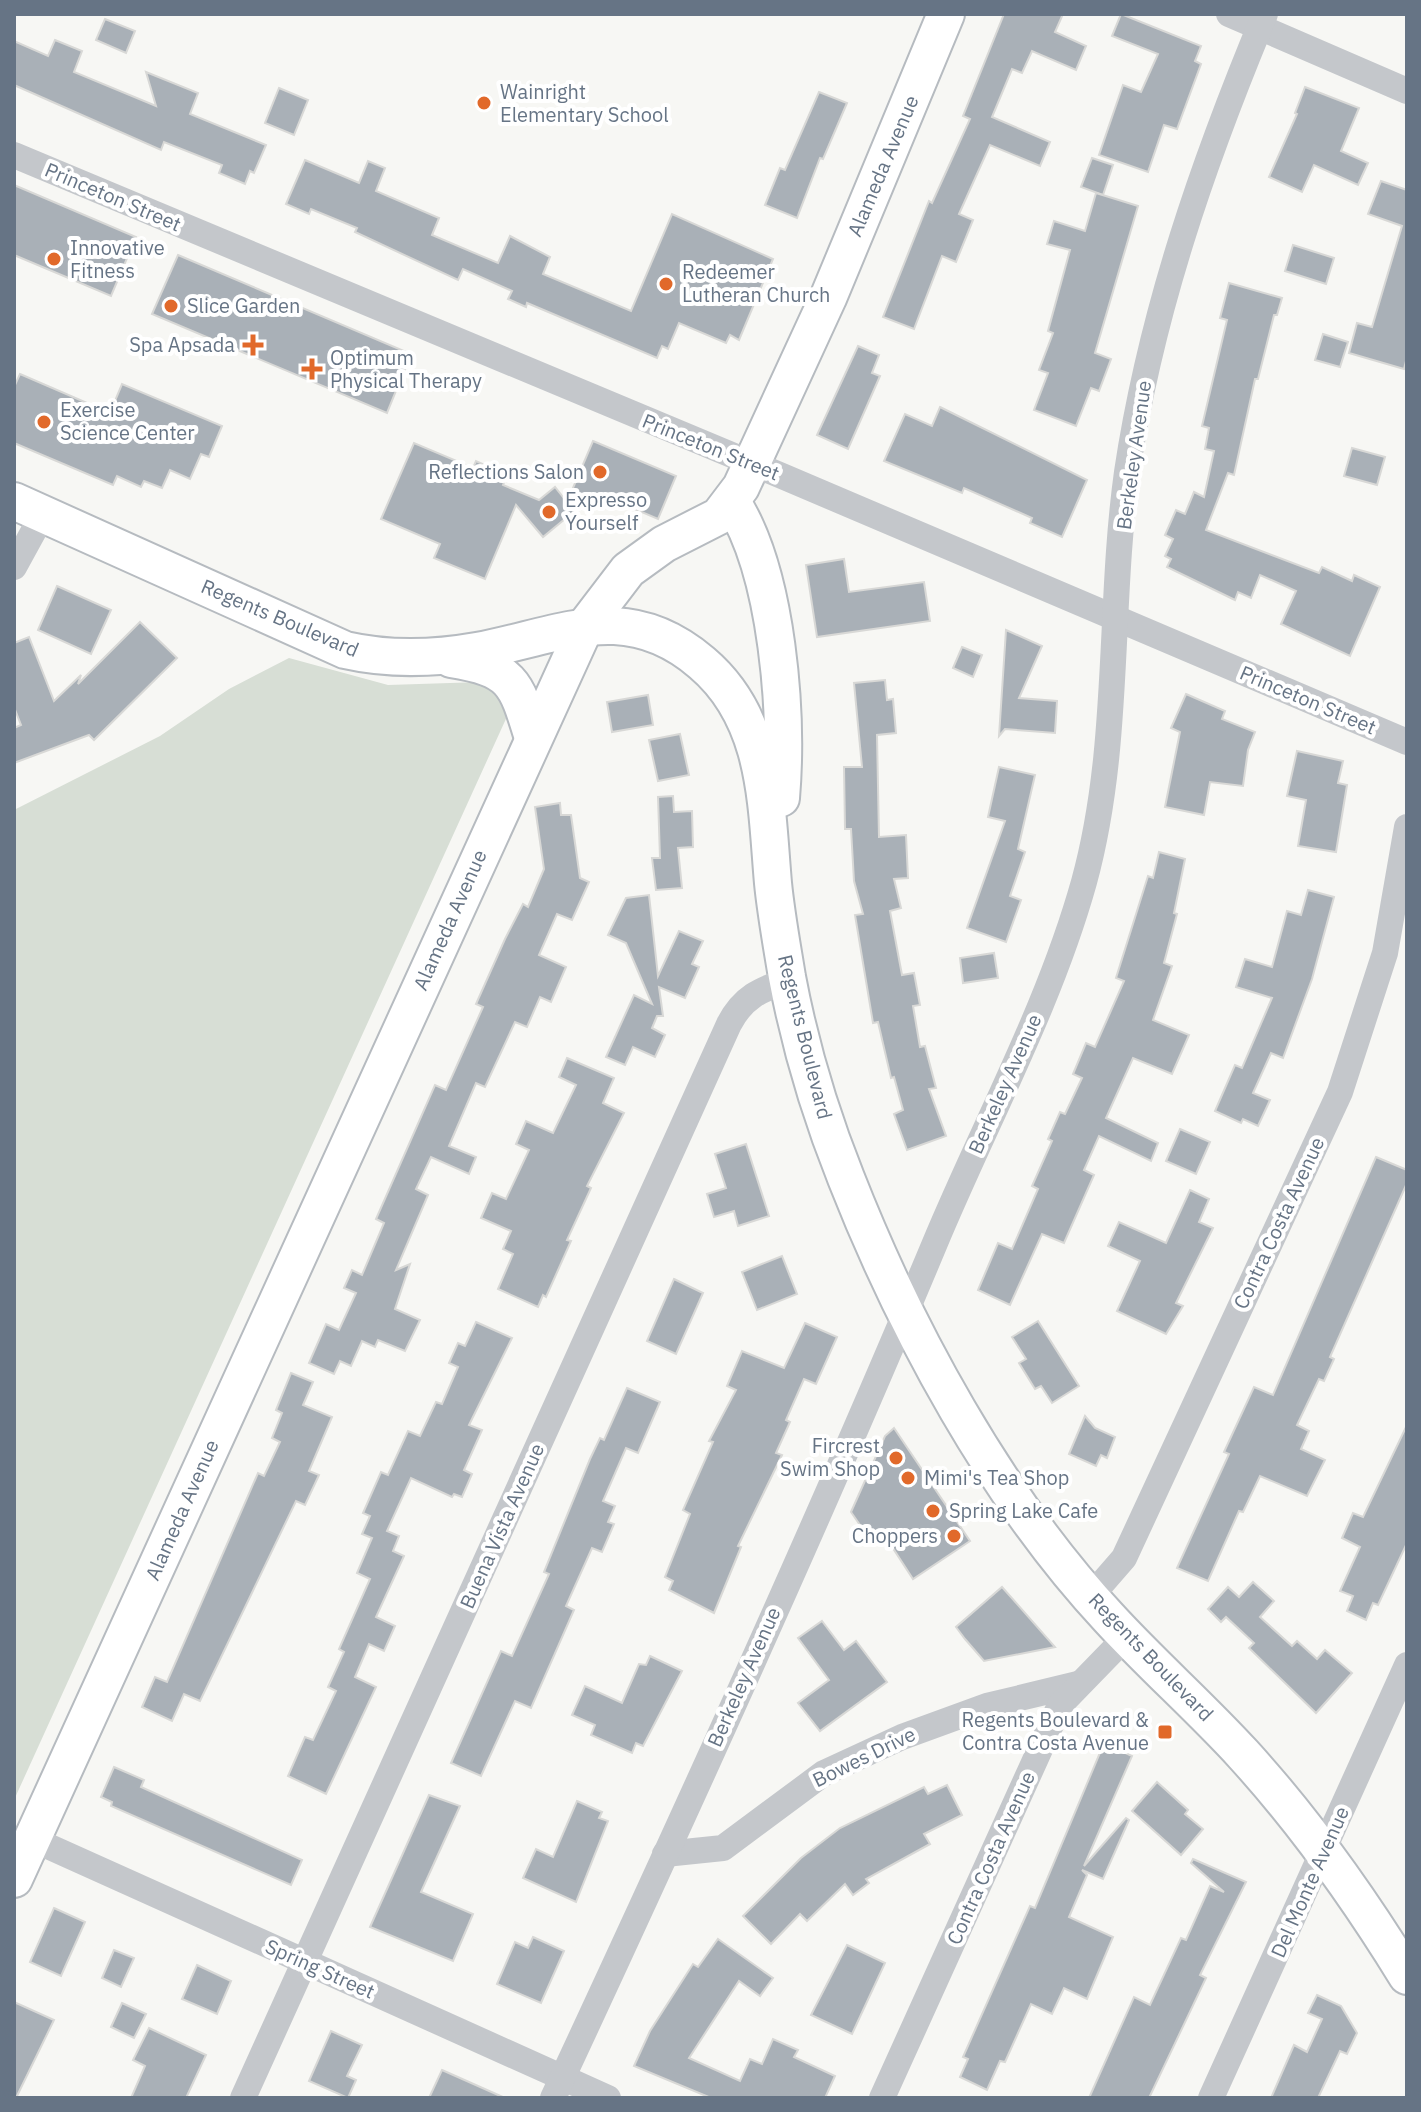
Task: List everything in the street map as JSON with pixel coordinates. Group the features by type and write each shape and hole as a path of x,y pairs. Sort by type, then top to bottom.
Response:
{"main road":[{"name":"Alameda Avenue","path":"14,1879 586,625 628,570 664,544 706,524 732,502 828,298 946,14"},
{"path":"732,502 749,528 755,550 781,685 784,767 774,891"},
{"name":"Regents Boulevard","path":"28,507 345,650 381,658 436,657 479,651 586,625 641,628 697,659 728,690 741,709 762,763 774,891 788,980 825,1123 906,1314 977,1442 1014,1497 1091,1596 1246,1758 1363,1904 1407,1976"},
{"path":"436,657 484,665 518,687 533,738"}],"street":[{"path":"1229,14 1262,21 1407,91"},
{"name":"Berkeley Avenue","path":"558,2088 906,1314 1052,975 1073,916 1096,830 1105,778 1126,478 1151,345 1208,152 1262,21"},
{"name":"Princeton Street","path":"14,155 1407,742"},
{"path":"14,567 28,507"},
{"name":"Contra Costa Avenue","path":"1091,1596 1124,1558 1340,1092 1385,953 1407,827"},
{"name":"Buena Vista Avenue","path":"243,2098 729,1024 738,1006 752,993 788,980"},
{"name":"Contra Costa Avenue","path":"882,2098 1060,1705 1127,1636"},
{"name":"Del Monte Avenue","path":"1211,2098 1407,1665"},
{"name":"Bowes Drive","path":"665,1854 723,1848 824,1773 902,1737 987,1706 1078,1684"},
{"name":"Spring Street","path":"32,1839 305,1962 558,2088 608,2098"}],"shaded area":[{"path":"289,658 388,685 481,682 495,686 510,710 14,1800 14,810 160,736 229,689"}],"building":[{"path":"1004,14 1063,14 1055,32 1086,46 1076,70 1032,51 1022,73 1012,69 992,117 1050,142 1040,166 990,145 959,214 973,220 956,262 942,256 914,329 883,317 929,201 932,203 970,119 963,116"},
{"path":"1121,14 1201,46 1195,61 1201,64 1177,129 1164,125 1148,172 1099,155 1123,85 1141,92 1158,54 1112,36"},
{"path":"105,19 135,31 126,53 96,40"},
{"path":"55,40 82,51 74,72 156,106 146,72 198,93 190,114 266,145 254,173 250,171 245,184 219,173 222,165 164,142 161,150 14,85 14,41 48,56"},
{"path":"1305,87 1359,108 1341,151 1368,163 1358,185 1314,165 1302,192 1269,177 1297,114"},
{"path":"279,88 308,100 294,135 265,123"},
{"path":"819,92 847,103 823,159 820,158 797,218 765,205 780,168 785,170"},
{"path":"1092,158 1113,165 1103,195 1081,187"},
{"path":"305,160 359,183 368,161 385,168 376,191 439,218 432,235 498,263 510,236 550,257 543,274 631,311 672,214 773,259 739,340 730,335 726,343 679,323 668,349 662,346 657,358 527,303 526,307 508,299 512,291 463,269 458,280 355,232 357,228 311,209 309,214 286,204"},
{"path":"1381,181 1407,190 1407,357 1404,369 1349,353 1357,323 1372,327 1402,226 1368,214"},
{"path":"14,185 136,237 111,296 14,255"},
{"path":"1096,193 1138,206 1095,353 1111,359 1099,391 1091,388 1076,426 1034,410 1048,373 1039,370 1053,333 1048,331 1070,250 1047,244 1054,221 1085,231"},
{"path":"1293,245 1334,258 1326,284 1285,271"},
{"path":"178,255 411,354 387,413 152,314"},
{"path":"1229,283 1282,298 1277,315 1274,315 1258,379 1255,379 1234,475 1228,473 1206,530 1319,573 1322,567 1352,581 1354,575 1380,587 1350,656 1281,624 1296,591 1260,575 1251,598 1238,592 1235,600 1167,567 1171,559 1165,556 1173,539 1165,535 1176,510 1185,514 1194,492 1204,497 1214,451 1205,449 1209,428 1202,426 1227,320 1220,318"},
{"path":"1323,334 1348,342 1340,367 1315,360"},
{"path":"858,346 879,355 872,373 880,376 848,449 817,435"},
{"path":"20,374 110,413 122,384 222,426 209,457 201,454 190,479 170,470 162,488 144,481 141,487 117,476 113,485 14,443 14,387"},
{"path":"940,407 1087,480 1062,537 1030,523 1032,518 964,488 962,493 884,461 905,414 932,426"},
{"path":"593,441 676,476 658,519 602,495 601,498 594,495 543,537 516,505 485,579 434,558 440,544 381,519 414,443 473,468 476,461 507,475 503,485 539,500 555,487 567,502"},
{"path":"1352,448 1385,457 1377,485 1344,476"},
{"path":"844,559 849,592 924,582 930,621 817,637 806,565"},
{"path":"57,586 111,610 91,654 38,630"},
{"path":"140,622 177,658 94,740 89,735 14,763 14,728 21,725 14,707 14,643 29,637 54,701 81,675 78,684"},
{"path":"1006,630 1042,646 1019,698 1057,701 1055,733 1005,729 999,736"},
{"path":"962,647 982,655 973,677 953,668"},
{"path":"885,680 887,700 893,699 896,733 877,735 879,837 906,835 908,878 894,879 901,908 890,911 902,975 914,973 920,1005 913,1006 920,1047 925,1046 936,1088 929,1089 946,1136 907,1150 894,1114 903,1110 894,1077 891,1078 878,1022 873,1023 855,915 863,914 854,881 851,829 845,829 844,767 862,767 854,683"},
{"path":"1186,694 1225,711 1222,719 1255,732 1248,750 1243,786 1210,782 1204,815 1165,807 1180,732 1171,728"},
{"path":"648,695 653,725 612,732 607,702"},
{"path":"680,734 689,775 658,781 649,740"},
{"path":"1297,751 1343,761 1338,783 1347,785 1336,852 1298,846 1306,800 1287,796"},
{"path":"999,767 1035,775 1018,849 1025,852 1010,896 1021,900 1006,942 967,928 1005,821 988,817"},
{"path":"673,796 674,812 692,811 693,847 678,848 682,888 656,890 652,858 660,858 658,797"},
{"path":"560,803 561,815 571,815 580,878 589,882 572,920 557,914 539,955 566,967 551,1002 540,997 527,1027 515,1022 485,1087 476,1083 449,1146 476,1157 469,1174 431,1157 416,1189 428,1195 396,1270 410,1264 395,1309 420,1320 405,1351 378,1340 375,1347 362,1341 351,1366 340,1361 334,1374 309,1363 326,1324 339,1330 356,1293 344,1288 352,1270 362,1275 384,1223 376,1219 435,1085 446,1090 483,1007 476,1004 505,939 523,904 528,907 544,869 535,807"},
{"path":"1159,852 1185,859 1174,913 1177,914 1164,963 1172,966 1153,1020 1189,1035 1172,1074 1133,1058 1106,1118 1158,1143 1151,1161 1099,1136 1084,1170 1094,1175 1064,1243 1042,1234 1010,1305 978,1290 998,1243 1012,1249 1038,1189 1032,1186 1052,1141 1048,1139 1060,1112 1065,1114 1082,1078 1073,1074 1086,1043 1095,1047 1124,981 1116,978 1148,876 1153,878"},
{"path":"1308,890 1334,897 1312,979 1283,1058 1271,1053 1253,1093 1270,1100 1258,1126 1243,1119 1241,1123 1215,1111 1235,1065 1242,1068 1272,998 1236,987 1245,959 1272,967 1287,911 1301,915"},
{"path":"649,895 658,976 679,931 703,941 692,964 699,967 685,998 659,987 663,1016 657,1016 652,1028 665,1035 655,1057 633,1047 625,1065 606,1057 634,995 652,1004 626,943 608,935 626,898"},
{"path":"994,953 998,978 963,983 960,958"},
{"path":"567,1058 614,1078 603,1103 624,1113 587,1186 591,1188 567,1240 571,1241 546,1297 543,1295 538,1307 498,1289 513,1254 503,1249 511,1231 481,1218 492,1193 506,1199 529,1150 516,1144 526,1121 553,1133 576,1085 559,1077"},
{"path":"1180,1129 1210,1142 1196,1174 1166,1161"},
{"path":"746,1144 769,1216 738,1226 734,1211 714,1217 707,1194 726,1188 715,1154"},
{"path":"1376,1157 1407,1170 1407,1183 1330,1357 1334,1359 1324,1381 1319,1379 1297,1425 1309,1431 1301,1449 1325,1460 1307,1496 1260,1476 1243,1512 1239,1511 1208,1581 1177,1568 1229,1454 1224,1452 1254,1387 1273,1395"},
{"path":"1190,1190 1209,1199 1199,1222 1213,1228 1176,1303 1183,1306 1166,1334 1117,1311 1140,1261 1108,1246 1119,1222 1166,1243"},
{"path":"782,1256 797,1294 757,1310 742,1272"},
{"path":"674,1279 703,1293 676,1354 647,1341"},
{"path":"1038,1321 1079,1386 1052,1403 1041,1386 1035,1389 1019,1363 1026,1359 1012,1337"},
{"path":"476,1322 512,1338 469,1425 482,1430 464,1470 472,1474 462,1497 454,1494 452,1497 411,1478 387,1531 399,1536 393,1551 404,1556 376,1617 395,1626 384,1651 369,1644 355,1677 376,1687 326,1794 288,1776 305,1737 313,1740 336,1691 328,1687 344,1652 339,1649 370,1579 357,1573 372,1538 362,1534 370,1516 363,1513 381,1472 388,1475 408,1431 420,1436 436,1402 442,1404 458,1367 449,1363 458,1343 465,1346"},
{"path":"805,1323 837,1337 816,1384 804,1379 776,1453 782,1455 738,1546 741,1547 714,1613 669,1590 673,1581 665,1577 690,1514 683,1510 713,1442 709,1441 736,1390 727,1386 742,1351 784,1368"},
{"path":"291,1373 313,1382 303,1405 332,1417 309,1471 319,1475 305,1505 296,1501 200,1701 184,1694 172,1721 142,1707 155,1677 167,1682 258,1473 264,1476 280,1442 272,1438 282,1413 276,1410"},
{"path":"627,1388 660,1402 638,1453 626,1448 603,1501 615,1506 608,1522 614,1524 602,1552 592,1548 566,1606 574,1610 531,1708 515,1701 481,1776 451,1763 501,1651 512,1656 549,1574 544,1572 590,1459 600,1438 604,1440"},
{"path":"1085,1416 1095,1428 1115,1437 1107,1458 1101,1455 1096,1466 1069,1454"},
{"path":"1407,1425 1407,1543 1378,1605 1373,1603 1366,1620 1347,1611 1353,1596 1340,1591 1360,1547 1342,1538 1353,1513 1363,1517"},
{"path":"894,1428 970,1541 913,1579 883,1533 871,1541 851,1512 885,1436"},
{"path":"1253,1582 1274,1601 1260,1617 1292,1646 1297,1641 1317,1659 1325,1650 1352,1673 1316,1713 1249,1648 1254,1643 1226,1617 1221,1622 1208,1609 1228,1587 1239,1597"},
{"path":"1002,1587 1055,1647 984,1661 956,1627"},
{"path":"822,1621 844,1650 856,1641 887,1682 820,1731 798,1703 829,1680 798,1638"},
{"path":"650,1656 682,1671 643,1746 636,1743 632,1753 591,1735 595,1725 572,1715 585,1686 622,1703 639,1664 646,1665"},
{"path":"1104,1743 1132,1756 1084,1866 1126,1818 1129,1820 1103,1879 1082,1870 1087,1875 1069,1917 1113,1937 1087,1999 1064,1988 1052,2014 1031,2004 1005,2062 1000,2061 987,2090 960,2077 968,2059 963,2057 1030,1906 1035,1908"},
{"path":"114,1767 144,1780 141,1787 302,1860 291,1885 111,1806 112,1802 101,1797"},
{"path":"1157,1782 1188,1810 1185,1814 1203,1829 1181,1855 1132,1811"},
{"path":"947,1785 962,1815 924,1834 930,1844 866,1879 869,1883 853,1895 845,1884 807,1921 800,1914 771,1944 743,1916 801,1858 840,1828 924,1787 928,1794"},
{"path":"429,1795 460,1806 421,1892 473,1914 453,1961 370,1927"},
{"path":"577,1801 602,1812 599,1818 608,1821 576,1902 523,1878 536,1849 553,1857"},
{"path":"1193,1859 1246,1882 1200,1975 1206,1978 1149,2098 1089,2098 1134,1997 1150,2005 1181,1938 1186,1940 1210,1886 1224,1892 1191,1863"},
{"path":"54,1908 85,1922 61,1976 30,1962"},
{"path":"533,1937 564,1951 541,2003 497,1984 515,1942 528,1948"},
{"path":"718,1939 773,1978 760,1996 739,1981 689,2058 740,2081 750,2059 762,2064 773,2039 798,2050 794,2057 835,2076 825,2098 711,2098 634,2066 650,2031 693,1964 698,1967"},
{"path":"847,1945 885,1963 852,2034 811,2015"},
{"path":"114,1950 134,1958 121,1987 102,1978"},
{"path":"197,1965 231,1981 217,2014 182,1999"},
{"path":"1317,1995 1341,2006 1357,2033 1347,2054 1340,2051 1318,2098 1271,2098 1294,2045 1307,2052 1322,2019 1308,2013"},
{"path":"14,2002 54,2020 16,2098 14,2098"},
{"path":"122,2003 146,2014 134,2038 111,2027"},
{"path":"149,2028 206,2055 186,2098 131,2098 145,2066 133,2060"},
{"path":"331,2031 362,2045 347,2076 356,2080 348,2098 309,2081"},
{"path":"442,2070 505,2098 429,2098"}],"place":[{"name":"Wainright Elementary School","path":"484,103"},
{"name":"Innovative Fitness","path":"54,259"},
{"name":"Redeemer Lutheran Church","path":"666,284"},
{"name":"Slice Garden","path":"171,306"},
{"name":"Spa Apsada","path":"253,345"},
{"name":"Optimum Physical Therapy","path":"312,369"},
{"name":"Exercise Science Center","path":"44,422"},
{"name":"Reflections Salon","path":"600,472"},
{"name":"Expresso Yourself","path":"549,512"},
{"name":"Fircrest Swim Shop","path":"896,1458"},
{"name":"Mimi's Tea Shop","path":"908,1478"},
{"name":"Spring Lake Cafe","path":"933,1511"},
{"name":"Choppers","path":"954,1536"},
{"name":"Regents Boulevard & Contra Costa Avenue","path":"1165,1732"}]}
